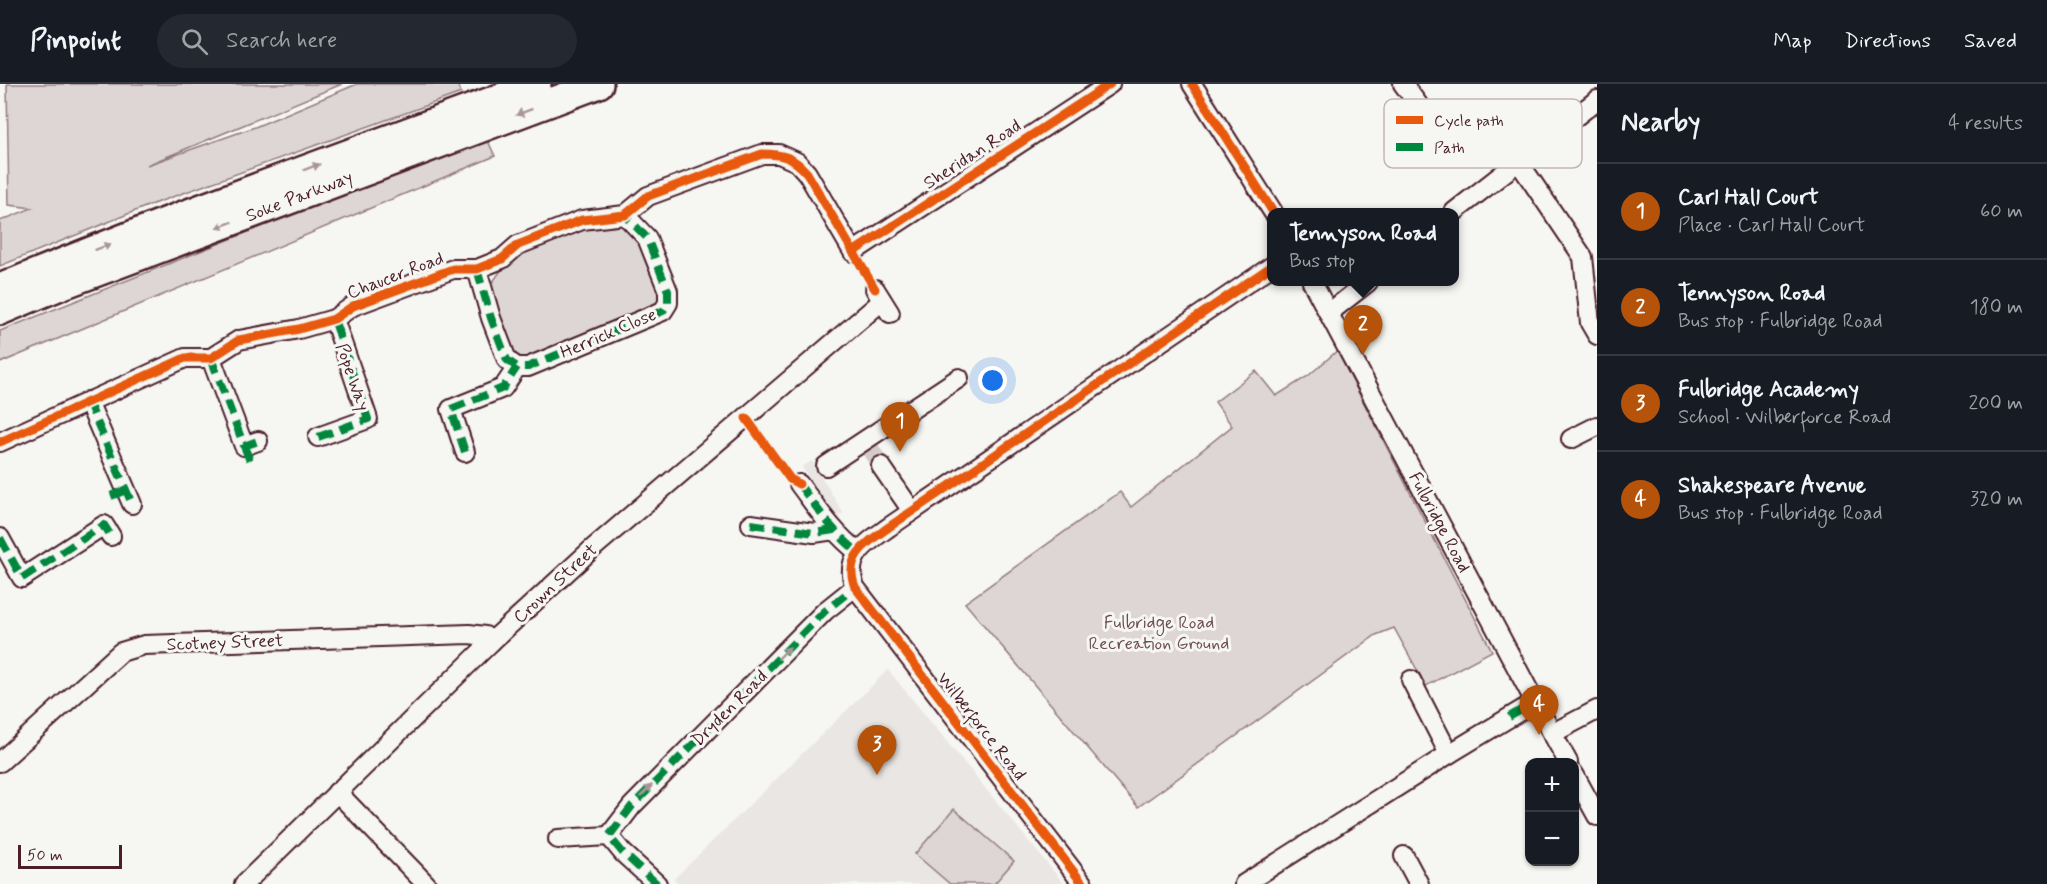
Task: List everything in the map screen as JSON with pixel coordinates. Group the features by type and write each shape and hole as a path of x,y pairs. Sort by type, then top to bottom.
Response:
{"highway":[{"name":"Soke Parkway","path":"0,311 54,277 537,84"},
{"name":"Soke Parkway","path":"0,288 54,277 599,84"},
{"path":"0,282 54,277"},
{"path":"0,318 54,277"}],"street":[{"name":"Sheridan Road","path":"625,215 655,193 762,154 780,154 797,162 807,174 853,252 1110,84"},
{"path":"1192,84 1270,208"},
{"path":"1403,84 1414,99"},
{"path":"1582,112 1597,100"},
{"path":"1459,209 1509,168"},
{"path":"1523,168 1584,257 1590,323 1597,335"},
{"name":"Chaucer Road","path":"0,442 185,358 211,358 239,340 298,329 334,319 353,306 453,269 477,268 502,259 518,245 582,220 625,215"},
{"name":"Herrick Close","path":"518,367 528,367 663,311 668,303 668,291 647,238 625,215"},
{"path":"465,452 451,409 503,388 518,367 507,360 490,318 477,268"},
{"path":"855,587 851,569 858,552 912,511 1267,269"},
{"name":"Fulbridge Road","path":"1314,286 1566,758"},
{"path":"1330,312 1363,286"},
{"name":"Crown Street","path":"244,884 492,641 592,549 882,301"},
{"name":"Pope Way","path":"318,437 368,419 334,319"},
{"path":"211,358 251,449"},
{"path":"826,466 867,443 959,378"},
{"path":"88,401 123,497"},
{"path":"1571,439 1597,426"},
{"path":"881,466 912,511"},
{"path":"799,484 834,530 858,552"},
{"path":"751,524 814,533 834,530"},
{"path":"0,538 22,578 104,525 111,536"},
{"name":"Dryden Road","path":"609,836 632,806 825,611 855,587"},
{"name":"Wilberforce Road","path":"855,587 1083,884"},
{"name":"Scotney Street","path":"0,762 121,652 144,645 469,634 485,636 492,641"},
{"path":"1411,680 1449,754"},
{"path":"1244,884 1535,702"},
{"path":"1553,733 1597,710"},
{"path":"1579,782 1597,816"},
{"path":"337,792 426,884"},
{"path":"558,839 609,836 623,853 657,884"},
{"path":"1404,856 1419,884"}],"shaded area":[{"path":"812,461 843,513 834,519 802,467"},
{"path":"888,670 1064,884 679,884 674,879"}],"green space":[{"path":"7,84 342,84 147,165 255,127 357,84 457,84 461,93 150,205 0,266 0,221 32,208 9,205"},
{"path":"488,141 495,156 0,363 0,331 301,211"},
{"path":"614,222 632,228 641,237 663,292 661,306 523,359 516,358 489,287 505,265 520,250 571,230"},
{"name":"Fulbridge Road Recreation Ground","path":"1337,351 1492,651 1426,686 1394,628 1376,635 1138,807 965,603 1120,492 1131,507 1232,426 1215,402 1256,371 1276,396 1308,376"},
{"path":"954,809 1014,861 994,884 950,884 915,854"}],"tunnel":[{"path":"869,447 881,466"}],"marked path":[{"path":"477,269 491,318 507,360 517,367 528,367 663,311 668,303 668,291 647,238 625,215"},
{"path":"318,437 368,419 334,319"},
{"path":"211,358 244,446 258,441"},
{"path":"465,452 451,409 503,388 517,367"},
{"path":"88,401 132,504"},
{"path":"244,446 250,461"},
{"path":"799,484 834,529 858,552"},
{"path":"111,496 126,490"},
{"path":"751,524 814,533 834,530"},
{"path":"0,538 22,578 104,525 111,536"},
{"path":"657,884 623,853 609,836 632,806 825,611 855,587"},
{"path":"1509,717 1535,702"}],"cycle path":[{"path":"853,252 1110,84"},
{"path":"1192,84 1270,208"},
{"path":"0,442 185,358 211,358 239,340 299,329 334,319 353,306 453,269 477,269 502,259 518,245 582,220 625,215 648,196 762,154 787,157 807,173 875,289"},
{"path":"1083,884 855,587 852,567 859,551 881,533 1267,269"},
{"path":"746,418 790,479 799,484"}],"place":[{"name":"Tennyson Road","path":"1363,355"},
{"name":"Carl Hall Court","path":"900,452"},
{"name":"Shakespeare Avenue","path":"1539,735"},
{"name":"Fulbridge Academy","path":"877,775"}]}
